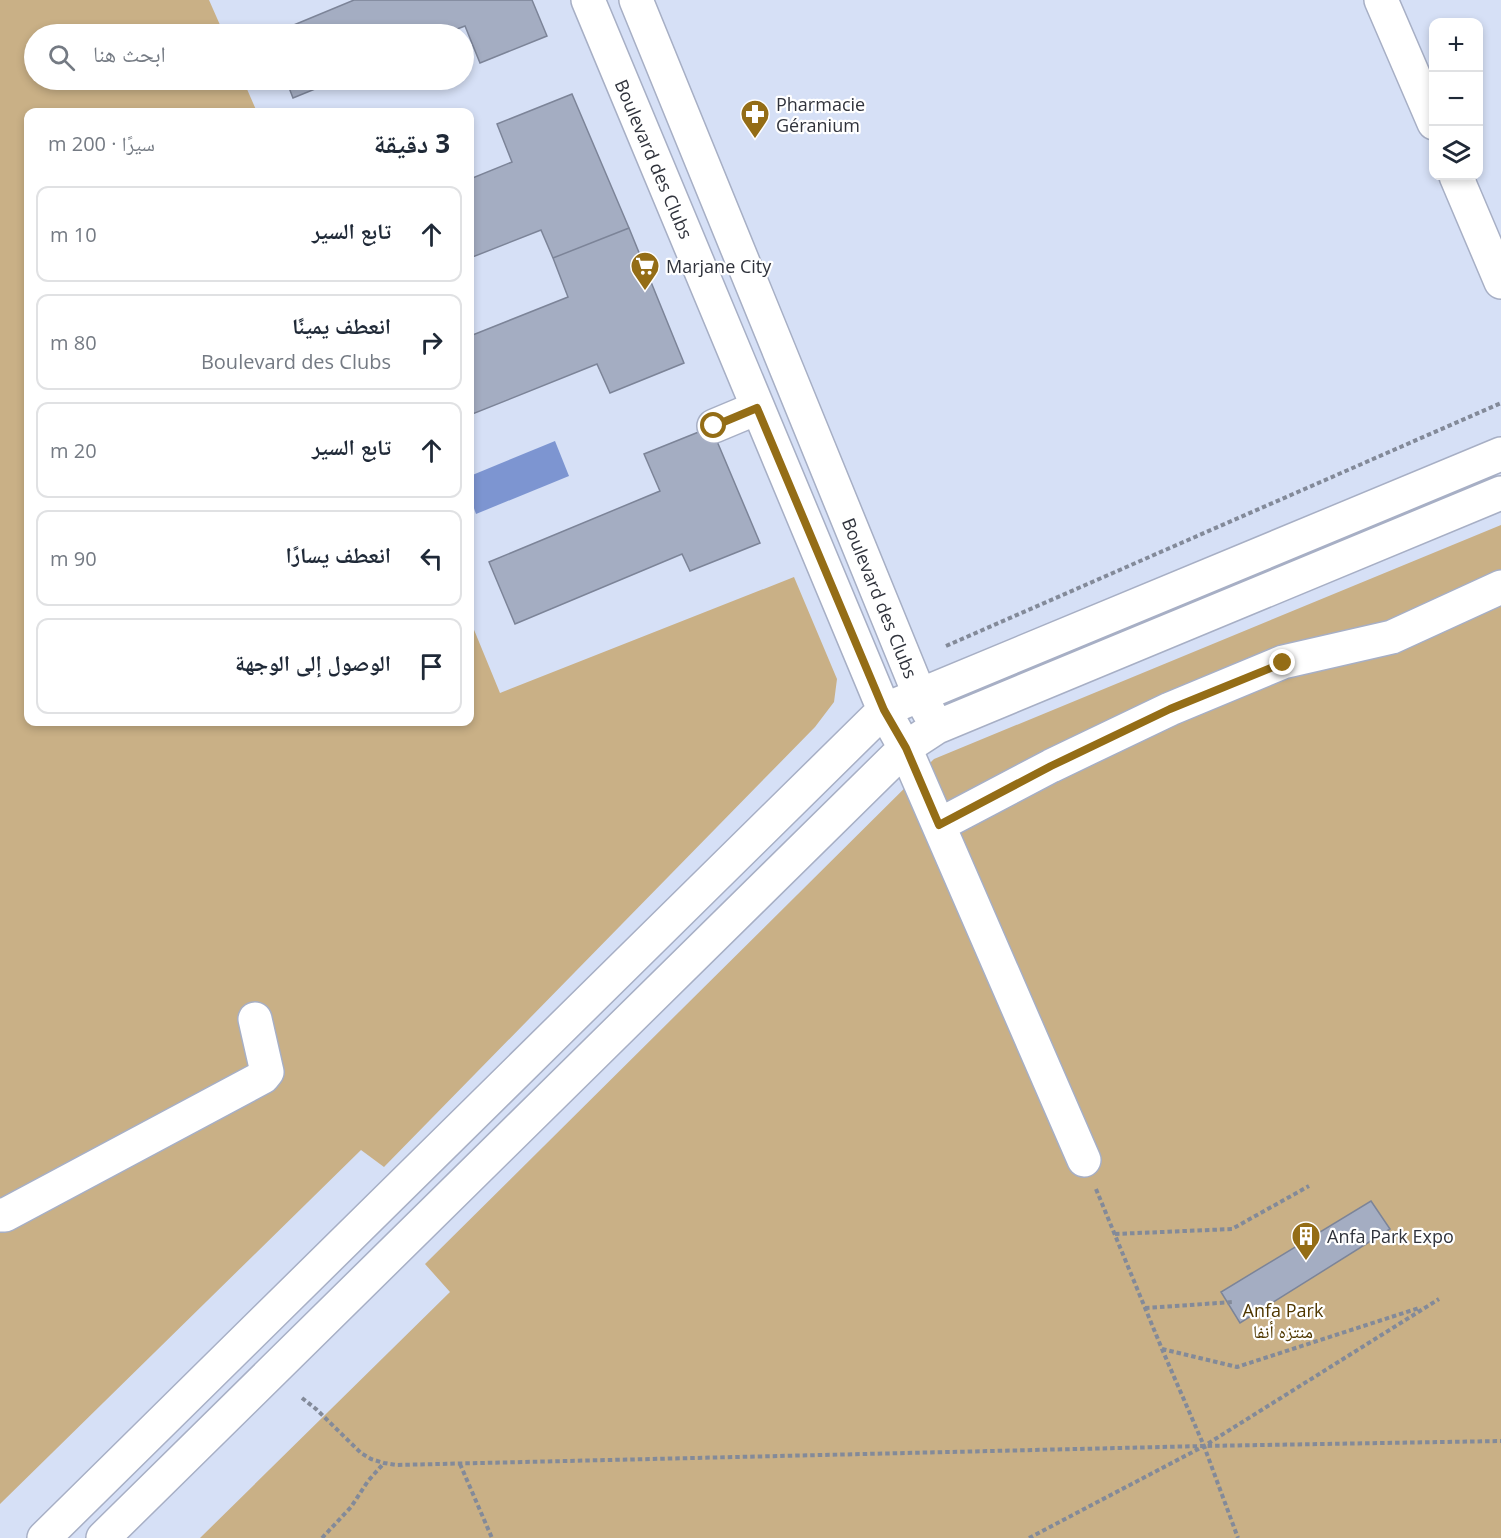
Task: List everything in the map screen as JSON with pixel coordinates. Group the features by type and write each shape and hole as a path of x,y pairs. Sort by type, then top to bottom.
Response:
{"street":[{"name":"Boulevard des Clubs","path":"588,0 884,710 906,748 1084,1160"},
{"name":"Boulevard des Clubs","path":"636,0 920,696 937,728"},
{"path":"1381,0 1429,111"},
{"path":"1458,180 1501,282"},
{"path":"714,426 757,408"},
{"path":"44,1538 884,710 1501,454"},
{"path":"103,1538 906,748 937,728 1501,493"},
{"path":"939,825 1051,766 1170,709 1283,663 1392,637 1501,587"},
{"path":"0,1215 5,1215 263,1077 267,1072 255,1019"}],"path":[{"path":"946,646 1501,403"},
{"path":"1084,1160 1204,1446 1238,1538"},
{"path":"1115,1234 1232,1229 1309,1186"},
{"path":"1029,1538 1204,1446 1439,1299"},
{"path":"1145,1308 1233,1302"},
{"path":"1162,1349 1237,1366 1426,1306"},
{"path":"302,1398 361,1453 372,1459 396,1465 1501,1441"},
{"path":"322,1538 351,1507 368,1481 384,1463"},
{"path":"460,1464 492,1538"}],"green space":[{"path":"0,0 209,0 220,24 24,24 24,90 247,90 255,108 24,108 24,726 474,726 474,630 500,693 794,577 837,679 834,702 815,727 384,1167 361,1150 0,1504"},
{"name":"Anfa Park منتزه أنفا","path":"1501,525 1501,1538 200,1538 450,1292 425,1264 934,759"}],"water":[{"path":"555,441 569,476 476,514 474,474"}],"building":[{"path":"354,0 532,0 547,36 480,63 474,48 474,24 296,24"},
{"path":"290,90 313,90 293,98"},
{"path":"572,94 629,228 553,258 541,230 474,256 474,177 512,162 497,124"},
{"path":"629,228 684,363 610,393 597,364 474,413 474,334 568,297 553,258"},
{"path":"711,427 760,543 690,571 682,554 515,624 489,562 660,491 644,454"},
{"name":"Anfa Park Expo","path":"1371,1201 1390,1229 1240,1323 1221,1292"}],"place":[{"name":"Pharmacie Géranium","path":"755,140"},
{"name":"Marjane City","path":"645,292"},
{"name":"Anfa Park Expo","path":"1306,1262"}],"route":[{"path":"714,426 757,408 884,710 906,748 939,825 1051,766 1170,709 1283,663"}]}
